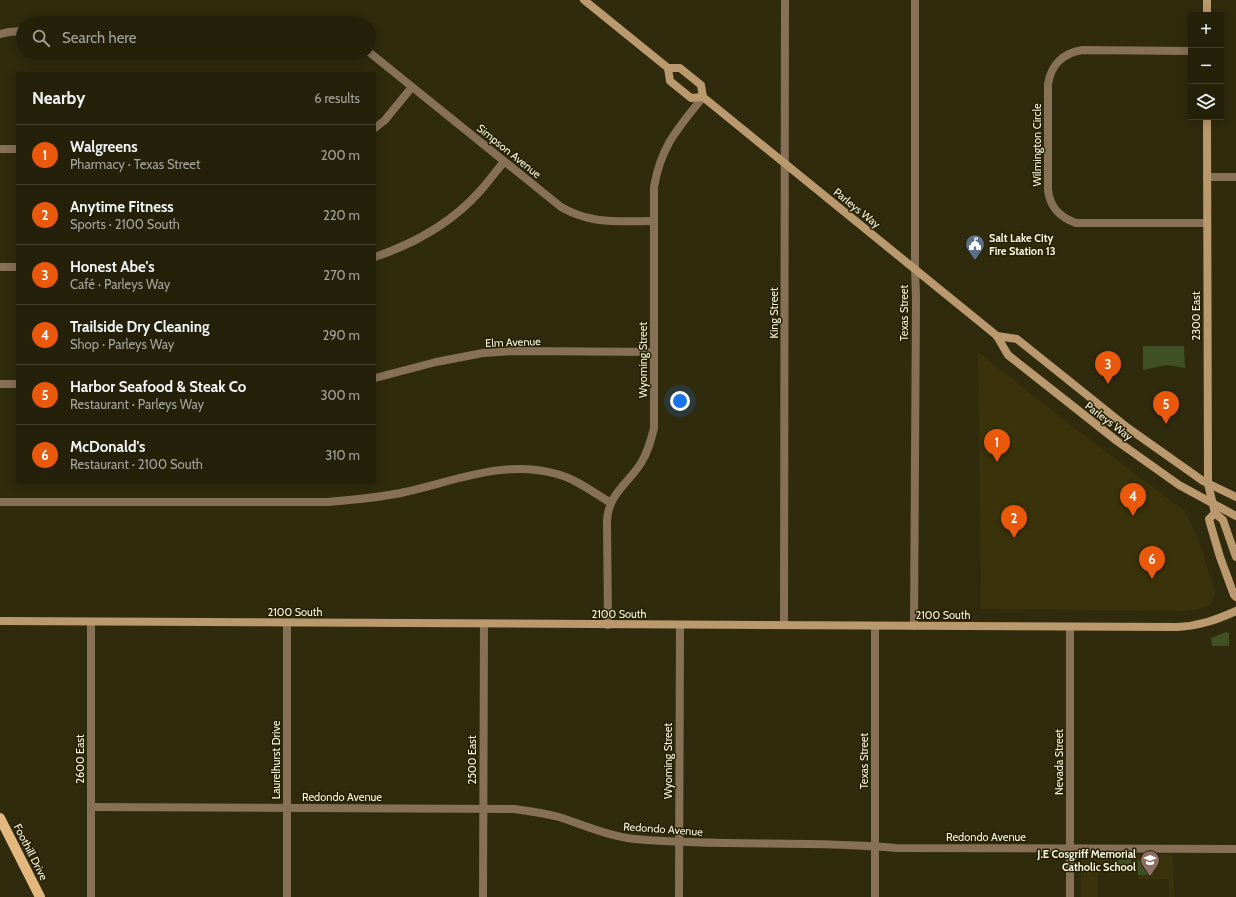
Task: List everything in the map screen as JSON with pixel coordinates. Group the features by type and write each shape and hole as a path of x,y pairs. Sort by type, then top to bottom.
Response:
{"main road":[{"name":"Foothill Drive","path":"0,818 40,897"}],"street":[{"name":"Parleys Way","path":"584,0 668,68 680,68 701,84 703,97 997,336 1008,355 1117,441 1216,509"},
{"name":"King Street","path":"784,625 785,0"},
{"name":"Texas Street","path":"914,626 916,297 915,0"},
{"path":"1207,12 1208,0"},
{"path":"0,34 16,32"},
{"name":"Wilmington Circle","path":"1188,51 1082,50 1069,53 1058,61 1051,71 1048,84 1048,190 1051,202 1058,213 1069,220 1076,222 1207,223"},
{"name":"Simpson Avenue","path":"376,58 561,207 590,219 610,221 654,221"},
{"name":"Parleys Way","path":"668,68 670,81 691,98 703,97"},
{"path":"376,127 385,120 412,87"},
{"name":"Wyoming Street","path":"610,503 642,463 648,451 651,440 654,417 654,187 661,158 670,139 703,97"},
{"name":"2300 East","path":"1207,120 1205,482 1216,509 1223,520 1236,557"},
{"path":"0,149 16,149"},
{"path":"376,257 417,240 444,224 481,190 504,162"},
{"path":"1207,176 1236,177"},
{"path":"0,267 16,267"},
{"name":"Parleys Way","path":"997,336 1017,339 1128,428 1205,482"},
{"name":"Elm Avenue","path":"376,378 436,362 483,353 654,352"},
{"path":"0,384 16,384"},
{"path":"0,502 326,502 369,498 403,492 488,471 521,470 557,474 570,479 610,503 607,521 608,624"},
{"path":"1205,482 1236,497"},
{"path":"1236,516 1216,509 1209,519 1220,557 1236,597"},
{"name":"2100 South","path":"0,621 1186,627 1210,622 1236,611"},
{"name":"2600 East","path":"91,622 91,897"},
{"name":"Laurelhurst Drive","path":"287,897 288,623"},
{"name":"2500 East","path":"483,897 484,624"},
{"name":"Wyoming Street","path":"679,897 680,625"},
{"name":"Texas Street","path":"875,626 875,897"},
{"name":"Nevada Street","path":"1070,627 1070,897"},
{"name":"Redondo Avenue","path":"91,807 483,809 529,811 558,817 620,837 703,843 847,844 896,848 1236,849"}],"shaded area":[{"path":"978,352 1068,423 1185,511 1198,538 1215,591 1214,598 1210,605 1199,609 1185,611 981,609"},
{"name":"J.E Cosgriff Memorial Catholic School","path":"1089,855 1173,855 1174,897 1169,897 1169,879 1138,879 1138,875 1153,875 1138,860 1138,874 1136,870 1131,870 1131,859 1117,860 1117,866 1098,866 1098,897 1081,897 1081,865 1083,859"}],"green space":[{"path":"1143,346 1184,346 1185,368 1167,365 1143,370"},
{"path":"1226,632 1229,633 1229,646 1212,646 1211,638"},
{"path":"1131,859 1131,870 1117,870 1117,860"},
{"path":"1138,860 1153,860 1153,875 1138,875"}],"place":[{"name":"Salt Lake City Fire Station 13","path":"975,261"},
{"name":"Honest Abe's","path":"1108,384"},
{"name":"Harbor Seafood & Steak Co","path":"1166,424"},
{"name":"Walgreens","path":"997,462"},
{"name":"Trailside Dry Cleaning","path":"1133,516"},
{"name":"Anytime Fitness","path":"1014,538"},
{"name":"McDonald's","path":"1152,579"},
{"name":"J.E Cosgriff Memorial Catholic School","path":"1150,877"}]}
